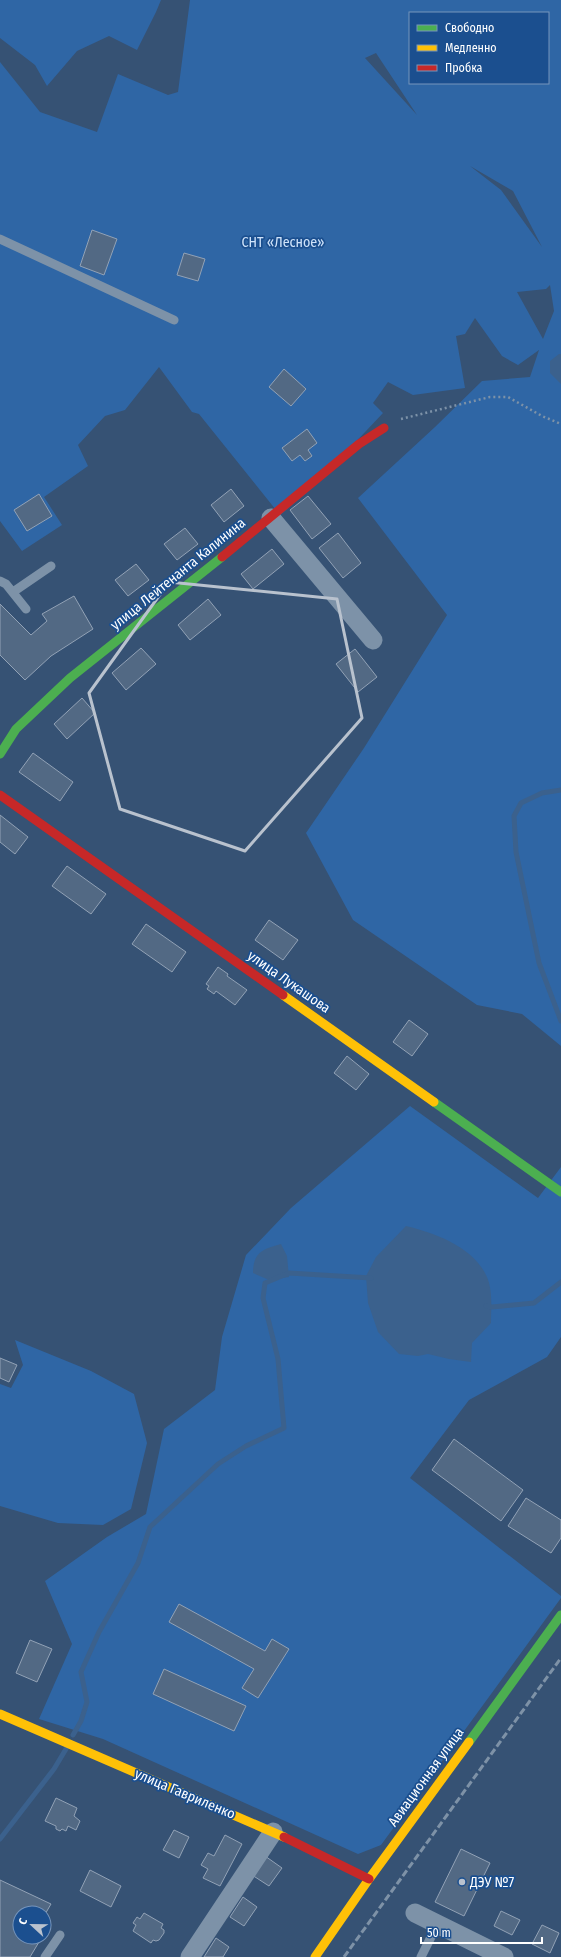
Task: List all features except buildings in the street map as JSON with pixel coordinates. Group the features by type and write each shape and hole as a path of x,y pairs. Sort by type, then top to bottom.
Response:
{"street":[{"name":"улица Лейтенанта Калинина","path":"0,754 16,729 70,678 271,518 359,444 384,428"},
{"path":"271,518 373,640"},
{"name":"улица Лукашова","path":"0,795 561,1192"},
{"name":"Авиационная улица","path":"315,1957 369,1879 561,1615"},
{"name":"улица Гавриленко","path":"0,1714 273,1832 369,1879"},
{"path":"190,1957 273,1832"},
{"path":"416,1913 437,1925 504,1957"}],"lane":[{"path":"0,239 174,320"},
{"path":"13,592 51,566"},
{"path":"0,581 6,584 26,609"},
{"path":"421,1957 437,1925"},
{"path":"45,1957 60,1935"}],"path":[{"path":"384,428 404,418 490,397 508,397 542,416 561,424"}],"highlighted area":[{"path":"169,582 337,599 362,718 245,851 120,809 89,693"}],"green space":[{"path":"0,0 161,0 137,50 109,36 77,51 47,86 35,65 0,38"},
{"name":"СНТ «Лесное»","path":"190,0 561,0 561,1046 522,1014 477,1005 353,920 306,833 364,748 447,615 358,498 435,427 482,381 530,377 539,350 518,365 502,356 475,318 465,334 456,336 465,388 413,395 388,382 373,403 383,413 314,486 280,515 199,414 192,412 159,367 125,410 105,416 78,445 88,466 44,497 62,525 22,551 0,521 0,62 40,112 97,132 118,74 168,95 178,92","holes":["376,53 417,115 365,58","470,166 513,191 542,247 501,190","550,285 554,311 543,339 517,292 546,289"]},
{"path":"410,1106 538,1198 561,1167 561,1337 547,1357 469,1400 410,1478 561,1596 561,1598 381,1845 358,1854 103,1739 39,1719 72,1644 45,1581 107,1537 146,1514 164,1429 215,1390 222,1337 246,1255 291,1208"},
{"path":"15,1340 91,1371 134,1394 147,1443 131,1509 103,1525 58,1523 0,1506 0,1384 11,1388 23,1365"}],"shaded area":[{"path":"561,354 561,384 550,373 550,361"},
{"path":"406,1226 441,1237 452,1243 473,1257 481,1266 487,1277 491,1294 491,1323 472,1343 471,1362 428,1354 418,1356 399,1354 378,1332 368,1303 366,1276 376,1257"},
{"path":"281,1244 287,1256 289,1277 269,1280 253,1273 255,1260 260,1252"}],"waterway":[{"path":"561,790 542,793 521,803 514,816 516,852 539,963 561,1021"},
{"path":"73,1735 81,1721 87,1702 81,1672 99,1632 138,1563 150,1527 218,1464 246,1446 284,1428 278,1359 263,1298 265,1283 289,1273 371,1278"},
{"path":"486,1306 492,1307 534,1303 561,1282"},
{"path":"0,1839 54,1769 66,1749"}],"railway":[{"path":"344,1957 561,1658"}],"traffic: fast":[{"path":"0,754 16,729 70,678 222,557"},
{"path":"434,1102 561,1192"},
{"path":"469,1742 561,1615"}],"traffic: slow":[{"path":"283,995 434,1102"},
{"path":"0,1714 284,1837"},
{"path":"315,1957 369,1879 469,1742"}],"traffic: jam":[{"path":"222,557 359,444 384,428"},
{"path":"0,795 283,995"},
{"path":"284,1837 369,1879"}],"place":[{"name":"ДЭУ №7","path":"462,1882"}]}
